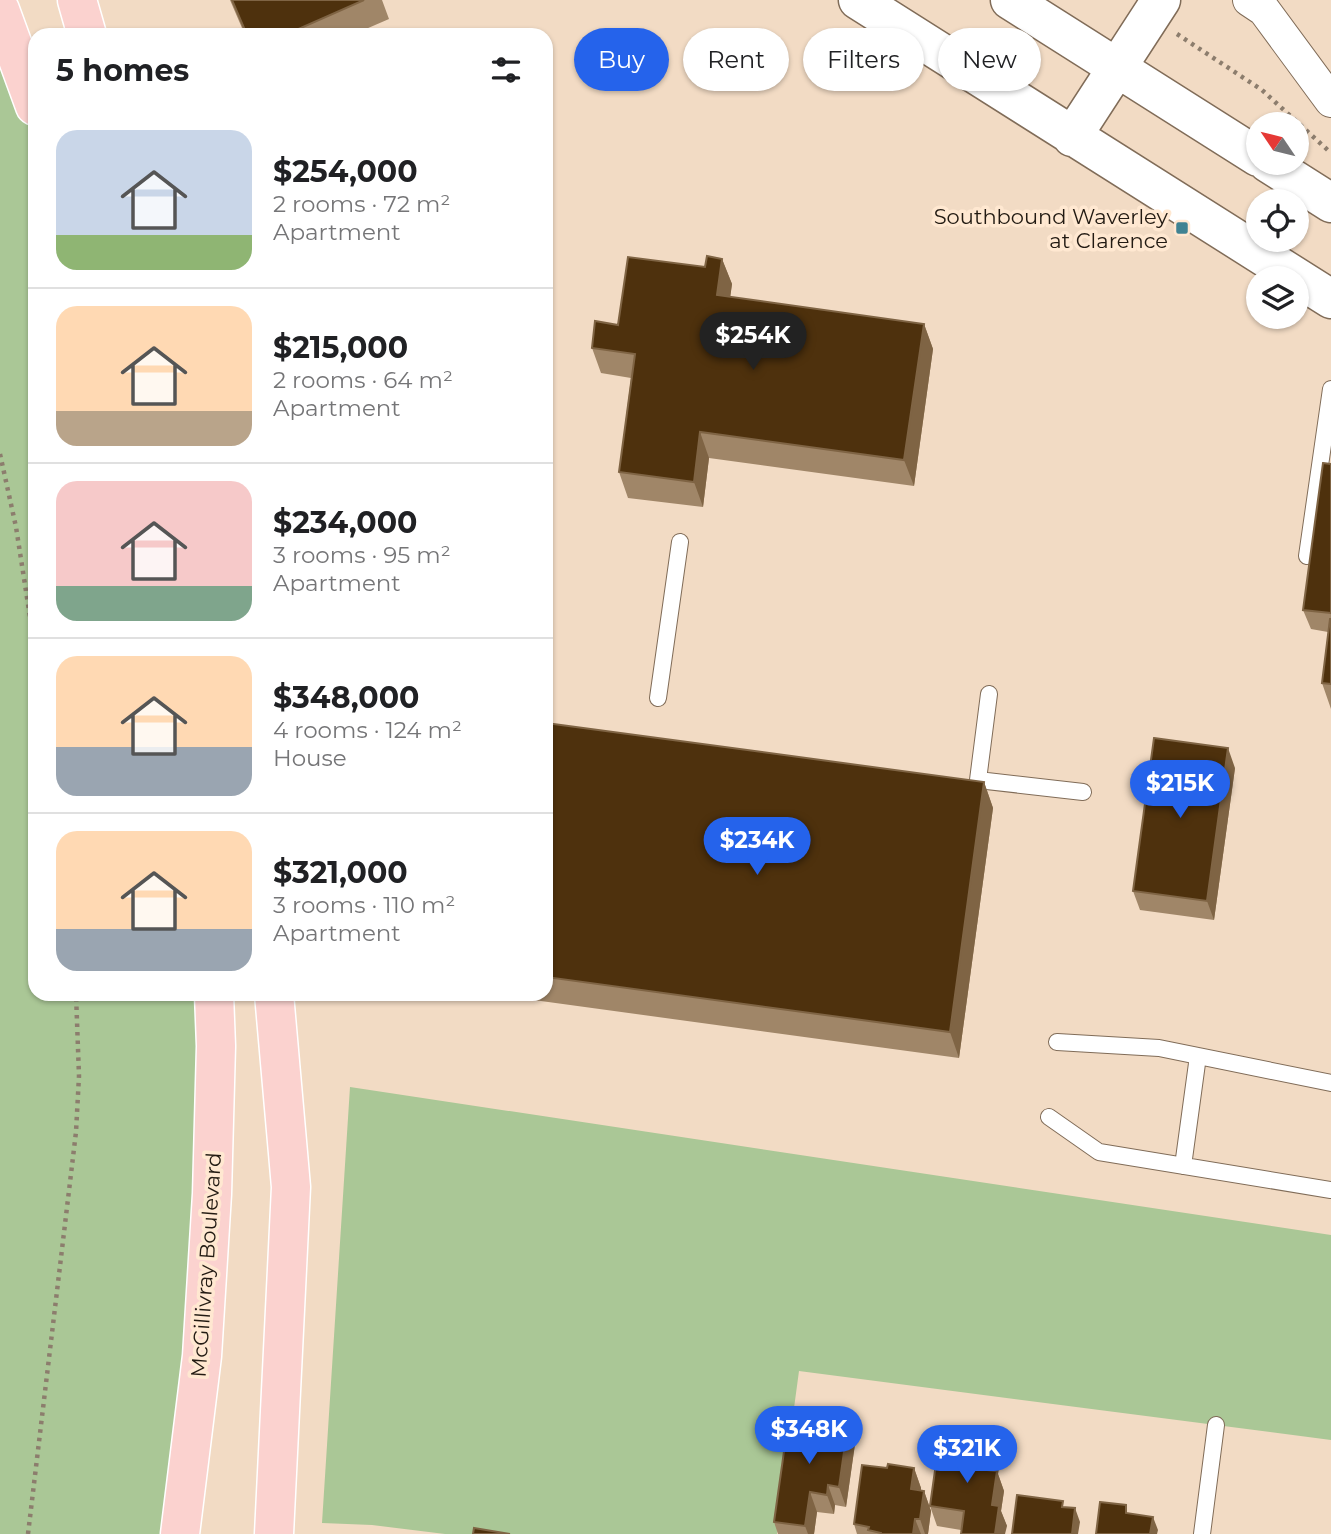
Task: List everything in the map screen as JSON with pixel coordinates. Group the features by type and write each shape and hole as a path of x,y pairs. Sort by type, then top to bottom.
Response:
{"main road":[{"path":"77,0 85,28"},
{"path":"859,0 1331,299"},
{"path":"1010,0 1246,149"},
{"path":"1072,137 1156,8"},
{"path":"0,10 28,87"},
{"path":"1286,175 1331,204"},
{"name":"McGillivray Boulevard","path":"180,1534 204,1329 212,1194 216,1059 214,1001"},
{"path":"274,1534 291,1187 275,1001"}],"street":[{"path":"1250,0 1264,10 1331,102"}],"lane":[{"path":"1307,556 1331,391"},
{"path":"658,698 680,542"},
{"path":"989,694 978,780 1083,792"},
{"path":"1057,1042 1159,1048 1331,1083"},
{"path":"1183,1166 1198,1056"},
{"path":"1049,1117 1099,1152 1331,1190"},
{"path":"1202,1534 1216,1425"}],"path":[{"path":"1156,8 1262,90 1331,153"},
{"path":"0,454 16,527 28,604"},
{"path":"28,1534 76,1132 79,1076 76,1001"}],"green space":[{"path":"0,10 28,87 28,1001 214,1001 180,1534 0,1534"},
{"path":"350,1087 1331,1235 1331,1440 799,1371 777,1534 445,1534 372,1525 322,1523"}],"building":[{"path":"232,0 364,0 301,28 244,28"},
{"path":"707,256 722,259 717,295 924,324 904,460 700,432 694,482 619,472 635,354 592,348 595,321 618,325 628,257 705,267"},
{"path":"1323,463 1331,464 1331,613 1303,610"},
{"path":"1331,619 1331,684 1322,683"},
{"path":"553,724 984,782 950,1032 553,978"},
{"path":"1154,738 1228,748 1207,901 1133,891"},
{"path":"789,1416 848,1424 839,1487 828,1485 827,1495 810,1492 805,1526 774,1522"},
{"path":"970,1440 987,1443 992,1447 988,1470 997,1471 992,1505 999,1506 995,1534 961,1534 964,1511 930,1506 939,1442 964,1445"},
{"path":"888,1464 914,1468 911,1489 924,1491 920,1519 915,1519 913,1534 881,1534 868,1530 869,1527 854,1524 862,1465 887,1468"},
{"path":"1017,1495 1063,1501 1062,1507 1075,1508 1072,1534 1012,1534"},
{"path":"1100,1502 1126,1505 1126,1513 1153,1517 1150,1534 1096,1534"},
{"path":"474,1528 510,1534 473,1534"}],"place":[{"name":"Southbound Waverley at Clarence","path":"1182,228"}]}
